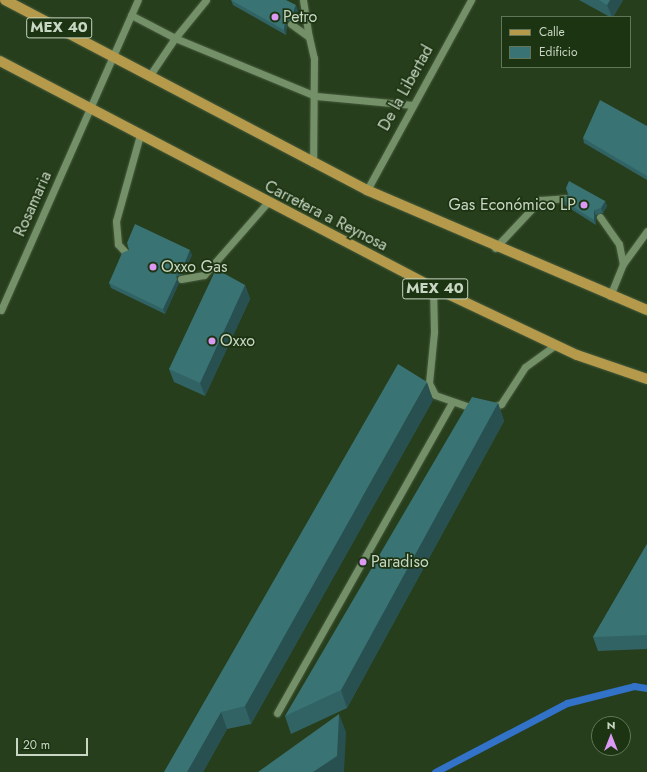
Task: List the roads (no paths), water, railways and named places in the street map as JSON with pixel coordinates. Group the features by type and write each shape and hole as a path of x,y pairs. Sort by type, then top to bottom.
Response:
{"main road":[{"name":"MEX 40","path":"5,0 367,190 495,248 647,310"},
{"name":"Carretera a Reynosa","path":"0,61 267,203 433,287 555,345 647,380"}],"street":[{"name":"Rosamaria","path":"0,310 91,109 112,56 138,0"},
{"path":"150,75 175,38 206,0"},
{"path":"303,0 316,96 313,162"},
{"name":"De la Libertad","path":"367,190 471,0"},
{"path":"131,15 175,38 316,96 413,105"},
{"path":"291,24 309,37"},
{"path":"126,253 118,244 116,221 140,135"},
{"path":"495,248 540,200 566,198"},
{"path":"181,279 204,275 267,203"},
{"path":"600,217 618,244 622,264"},
{"path":"610,296 622,264 647,231"},
{"path":"433,287 434,325 429,383 436,395 469,409 486,410 501,404 525,367 555,345"},
{"path":"277,713 452,402"}],"waterway":[{"path":"435,772 567,703 634,686 647,688"}],"place":[{"name":"Petro","path":"275,17"},
{"name":"Gas Económico LP","path":"584,205"},
{"name":"Oxxo Gas","path":"153,267"},
{"name":"Oxxo","path":"212,341"},
{"name":"Paradiso","path":"363,562"}]}
